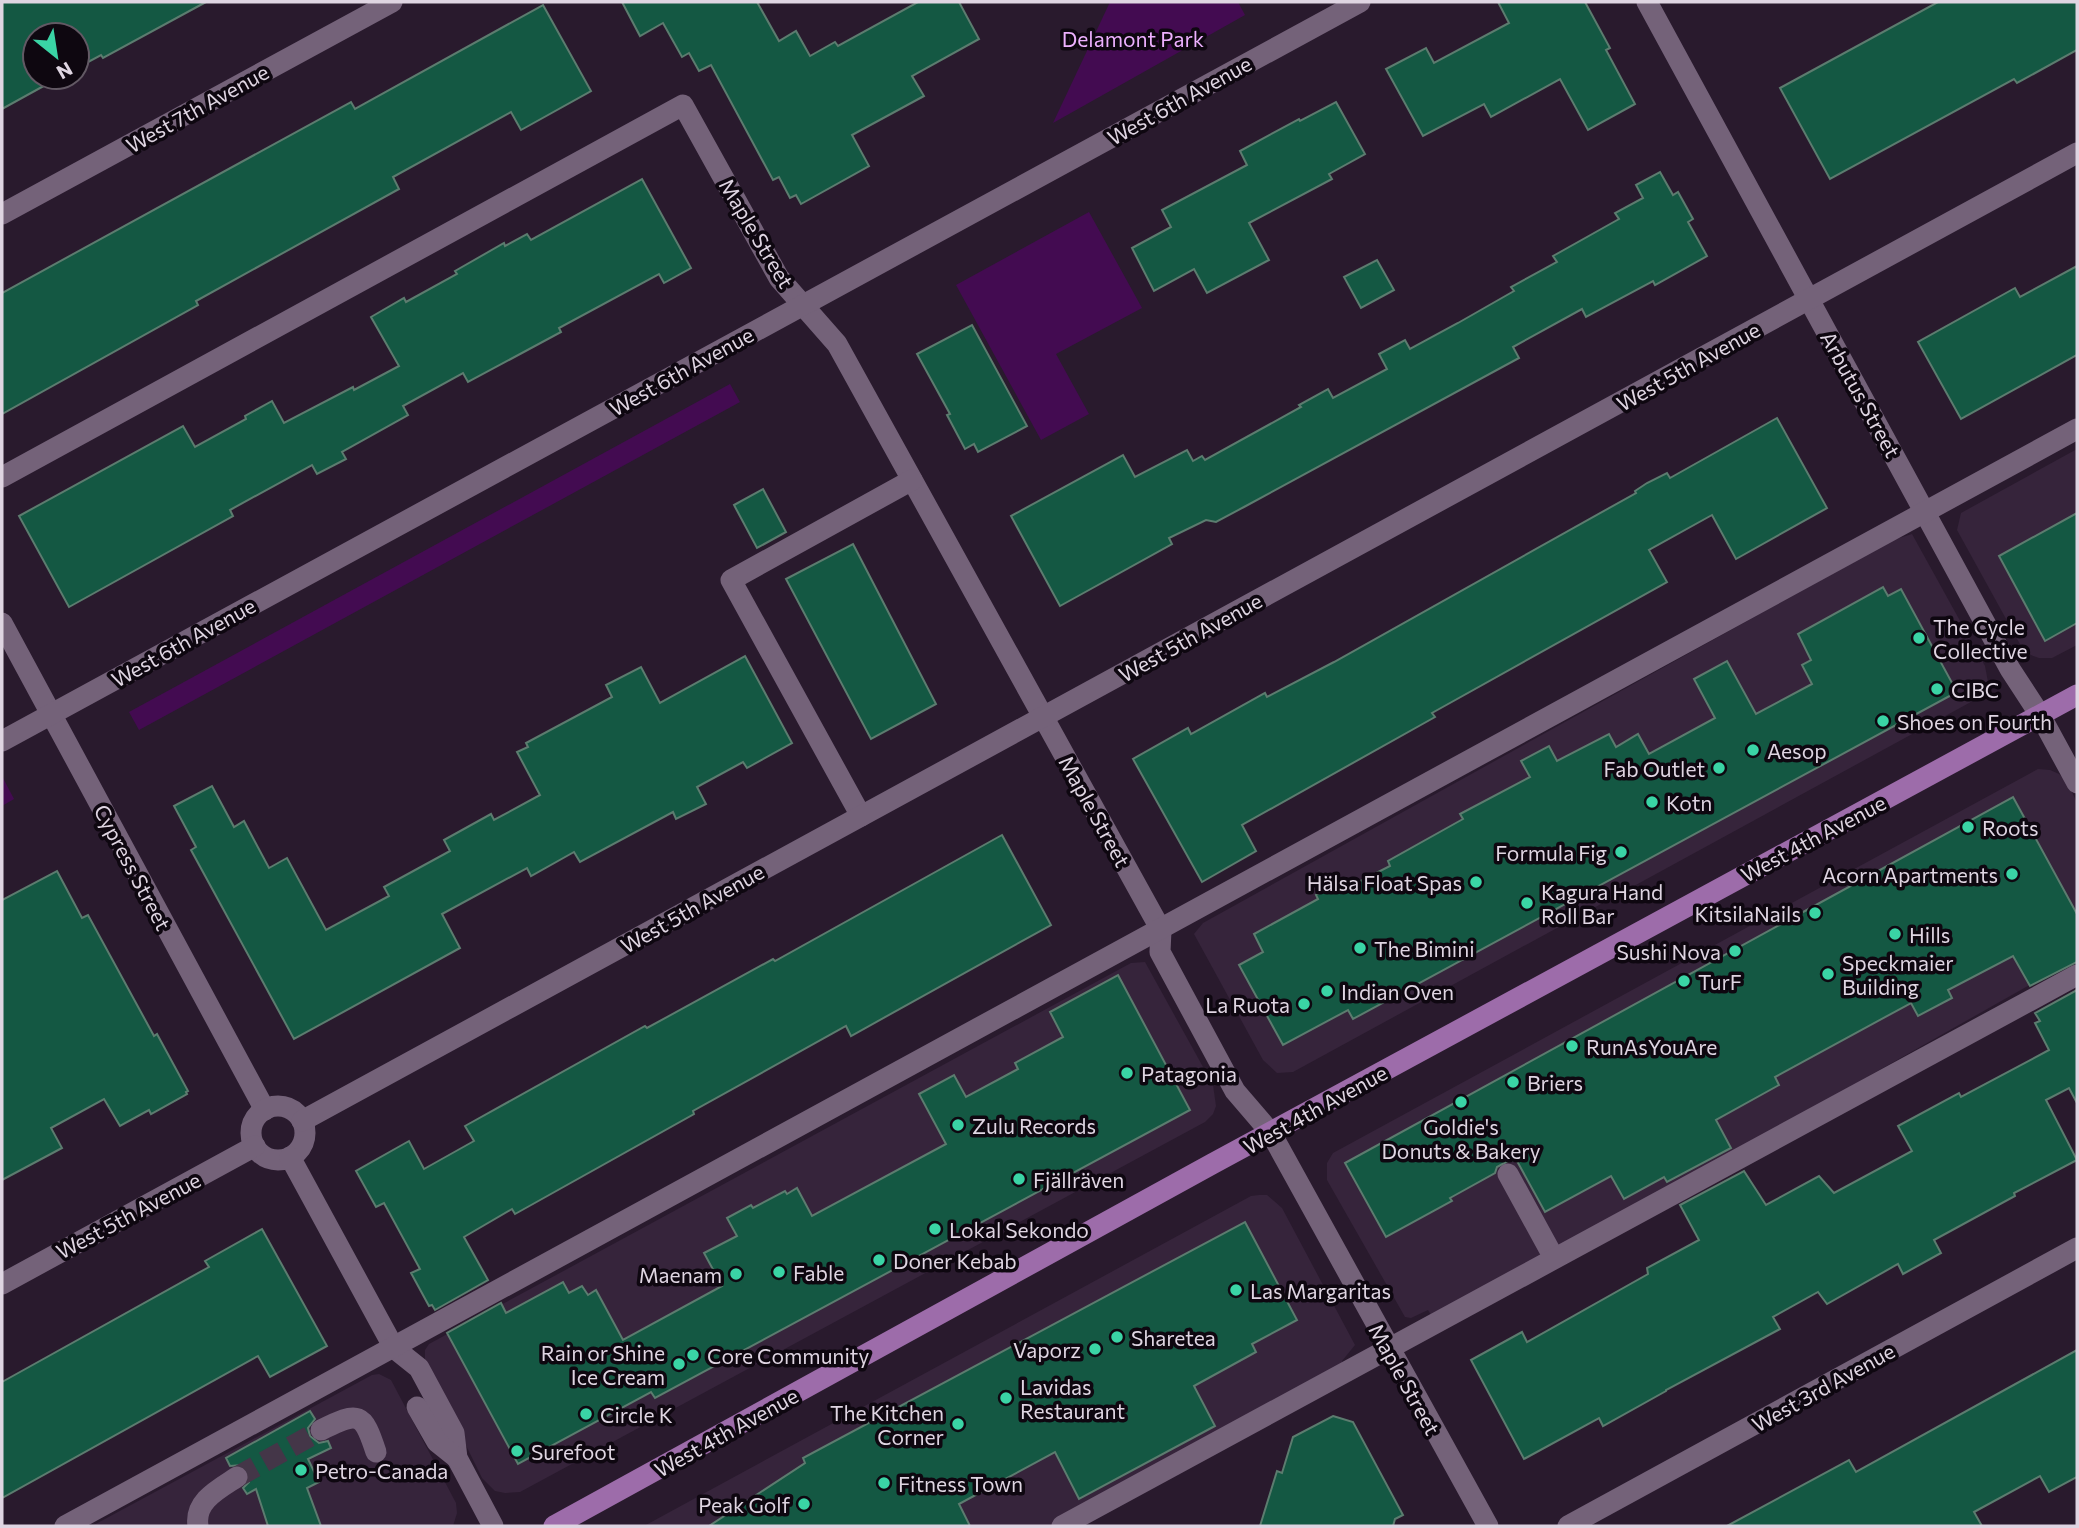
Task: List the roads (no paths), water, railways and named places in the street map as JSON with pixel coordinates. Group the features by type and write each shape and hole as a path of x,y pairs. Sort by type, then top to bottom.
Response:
{"main road":[{"name":"West 4th Avenue","path":"554,1526 2077,695"}],"street":[{"name":"West 7th Avenue","path":"2,214 392,2"},
{"name":"West 6th Avenue","path":"2,741 1360,2"},
{"name":"Arbutus Street","path":"1647,2 2010,669 2040,715 2077,783"},
{"name":"Maple Street","path":"2,477 683,105 779,278 837,344 1161,930 1160,952 1235,1091 1271,1133 1488,1526"},
{"name":"West 5th Avenue","path":"302,1121 2077,153"},
{"path":"65,1526 2077,429"},
{"path":"861,816 731,580 912,480"},
{"name":"Cypress Street","path":"2,623 265,1110"},
{"path":"1062,1526 2077,975"},
{"path":"281,1106 297,1114 302,1121 302,1145 290,1157 274,1160 255,1146 251,1131 258,1115 265,1110 281,1106"},
{"name":"West 5th Avenue","path":"2,1284 255,1146"},
{"path":"290,1157 394,1348 419,1368 454,1433 457,1458 493,1526"},
{"path":"1508,1174 1554,1258"},
{"name":"West 3rd Avenue","path":"1568,1526 2077,1248"},
{"path":"416,1407 437,1442 457,1458"},
{"path":"321,1430 343,1419 353,1417 362,1420 376,1452"},
{"path":"198,1526 198,1510 209,1497 237,1477"}],"tunnel":[{"path":"237,1477 321,1430"}],"place":[{"name":"The Cycle Collective","path":"1919,638"},
{"name":"CIBC","path":"1937,689"},
{"name":"Shoes on Fourth","path":"1883,721"},
{"name":"Aesop","path":"1753,750"},
{"name":"Fab Outlet","path":"1719,768"},
{"name":"Kotn","path":"1652,802"},
{"name":"Roots","path":"1968,827"},
{"name":"Formula Fig","path":"1621,852"},
{"name":"Acorn Apartments","path":"2012,874"},
{"name":"Hälsa Float Spas","path":"1476,882"},
{"name":"Kagura Hand Roll Bar","path":"1527,903"},
{"name":"KitsilaNails","path":"1815,913"},
{"name":"Hills","path":"1895,934"},
{"name":"The Bimini","path":"1360,948"},
{"name":"Sushi Nova","path":"1735,951"},
{"name":"Speckmaier Building","path":"1828,974"},
{"name":"TurF","path":"1684,981"},
{"name":"Indian Oven","path":"1327,991"},
{"name":"La Ruota","path":"1304,1004"},
{"name":"RunAsYouAre","path":"1572,1046"},
{"name":"Patagonia","path":"1127,1073"},
{"name":"Briers","path":"1513,1082"},
{"name":"Goldie's Donuts & Bakery","path":"1461,1102"},
{"name":"Zulu Records","path":"958,1125"},
{"name":"Fjällräven","path":"1019,1179"},
{"name":"Lokal Sekondo","path":"935,1229"},
{"name":"Doner Kebab","path":"879,1260"},
{"name":"Fable","path":"779,1272"},
{"name":"Maenam","path":"736,1274"},
{"name":"Las Margaritas","path":"1236,1290"},
{"name":"Sharetea","path":"1117,1337"},
{"name":"Vaporz","path":"1095,1349"},
{"name":"Core Community","path":"693,1355"},
{"name":"Rain or Shine Ice Cream","path":"679,1364"},
{"name":"Lavidas Restaurant","path":"1006,1398"},
{"name":"Circle K","path":"586,1414"},
{"name":"The Kitchen Corner","path":"958,1424"},
{"name":"Surefoot","path":"517,1451"},
{"name":"Petro-Canada","path":"301,1470"},
{"name":"Fitness Town","path":"884,1483"},
{"name":"Peak Golf","path":"804,1504"}],"park label":[{"name":"Delamont Park","path":"1133,38"}]}
